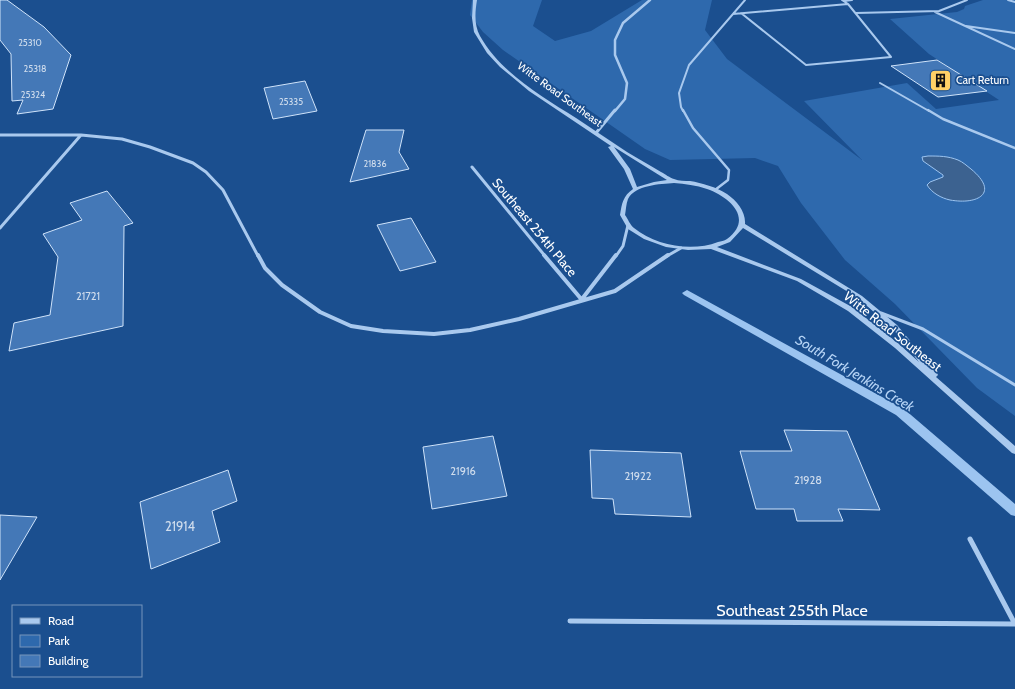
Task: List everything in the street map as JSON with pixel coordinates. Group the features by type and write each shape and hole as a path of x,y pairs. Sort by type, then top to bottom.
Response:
{"street":[{"name":"Witte Road Southeast","path":"475,0 472,14 477,34 488,50 517,79 641,164 674,181"},
{"path":"596,133 625,99 627,83 615,55 615,40 623,23 650,0"},
{"path":"0,135 81,135 122,139 150,147 193,163 206,172 223,190 265,268 282,285 320,312 351,326 383,331 434,334 470,330 520,319 615,291 660,259 682,248"},
{"path":"0,228 81,135"},
{"name":"Witte Road Southeast","path":"608,142 628,169 636,190"},
{"name":"Southeast 254th Place","path":"472,167 582,300 623,246 628,225"},
{"name":"Witte Road Southeast","path":"674,181 695,184 715,190 724,195 737,206 741,212 742,225 738,234 727,242 712,247 702,249 682,248 657,243 635,232 628,225 622,215 622,205 627,197 636,190 660,182 674,181"},
{"name":"Witte Road Southeast","path":"742,225 860,297 895,327 947,390"},
{"name":"Witte Road Southeast","path":"712,247 799,280 850,309 947,390 1015,452"},
{"path":"970,539 1015,624"},
{"name":"Southeast 255th Place","path":"570,621 1015,624"}],"lane":[{"path":"715,190 728,182 730,176 729,170 693,128 681,107 679,93 688,65 746,0"},
{"path":"741,14 806,65 891,56 856,12 843,0"},
{"path":"843,0 852,0"},
{"path":"856,12 933,12 967,0"},
{"path":"1008,0 1015,2"},
{"path":"733,14 848,4"},
{"path":"933,12 1015,49"},
{"path":"962,25 1015,32"},
{"path":"880,83 942,119 1015,148"},
{"path":"877,312 923,329 1015,385"}],"green space":[{"path":"472,0 542,0 533,26 555,41 591,31 642,0 712,0 705,30 727,59 862,160 804,101 907,83 936,109 999,100 929,54 890,19 957,12 964,9 965,6 983,0 1015,0 1015,416 977,388 895,304 845,260 801,203 778,166 755,158 670,160 645,149 503,50 483,32 470,15"}],"shaded area":[{"path":"928,156 951,158 963,163 980,177 984,185 982,195 977,199 960,201 950,200 934,193 927,185 930,182 943,177 943,175 923,161 922,157"}],"building":[{"path":"0,0 7,0 44,27 71,55 53,109 17,114 23,100 12,101 11,54 0,40"},
{"name":"Cart Return","path":"937,60 987,91 938,97 891,66"},
{"path":"305,81 317,111 273,119 264,88"},
{"path":"366,130 404,130 399,152 409,169 350,182"},
{"path":"107,191 133,223 124,226 123,326 9,351 14,323 50,315 58,257 43,234 82,220 70,203"},
{"path":"411,218 436,262 400,271 377,225"},
{"path":"784,430 847,431 880,510 838,509 843,521 797,521 794,509 756,509 740,451 792,451"},
{"path":"493,436 507,496 432,509 423,447"},
{"path":"590,450 681,453 691,517 615,514 613,499 592,498"},
{"path":"228,470 237,501 212,511 220,542 151,569 140,502"},
{"path":"0,515 37,517 0,580"}],"waterway":[{"name":"South Fork Jenkins Creek","path":"687,293 900,412 1015,511"}],"place":[{"name":"Cart Return","path":"941,80"}]}
